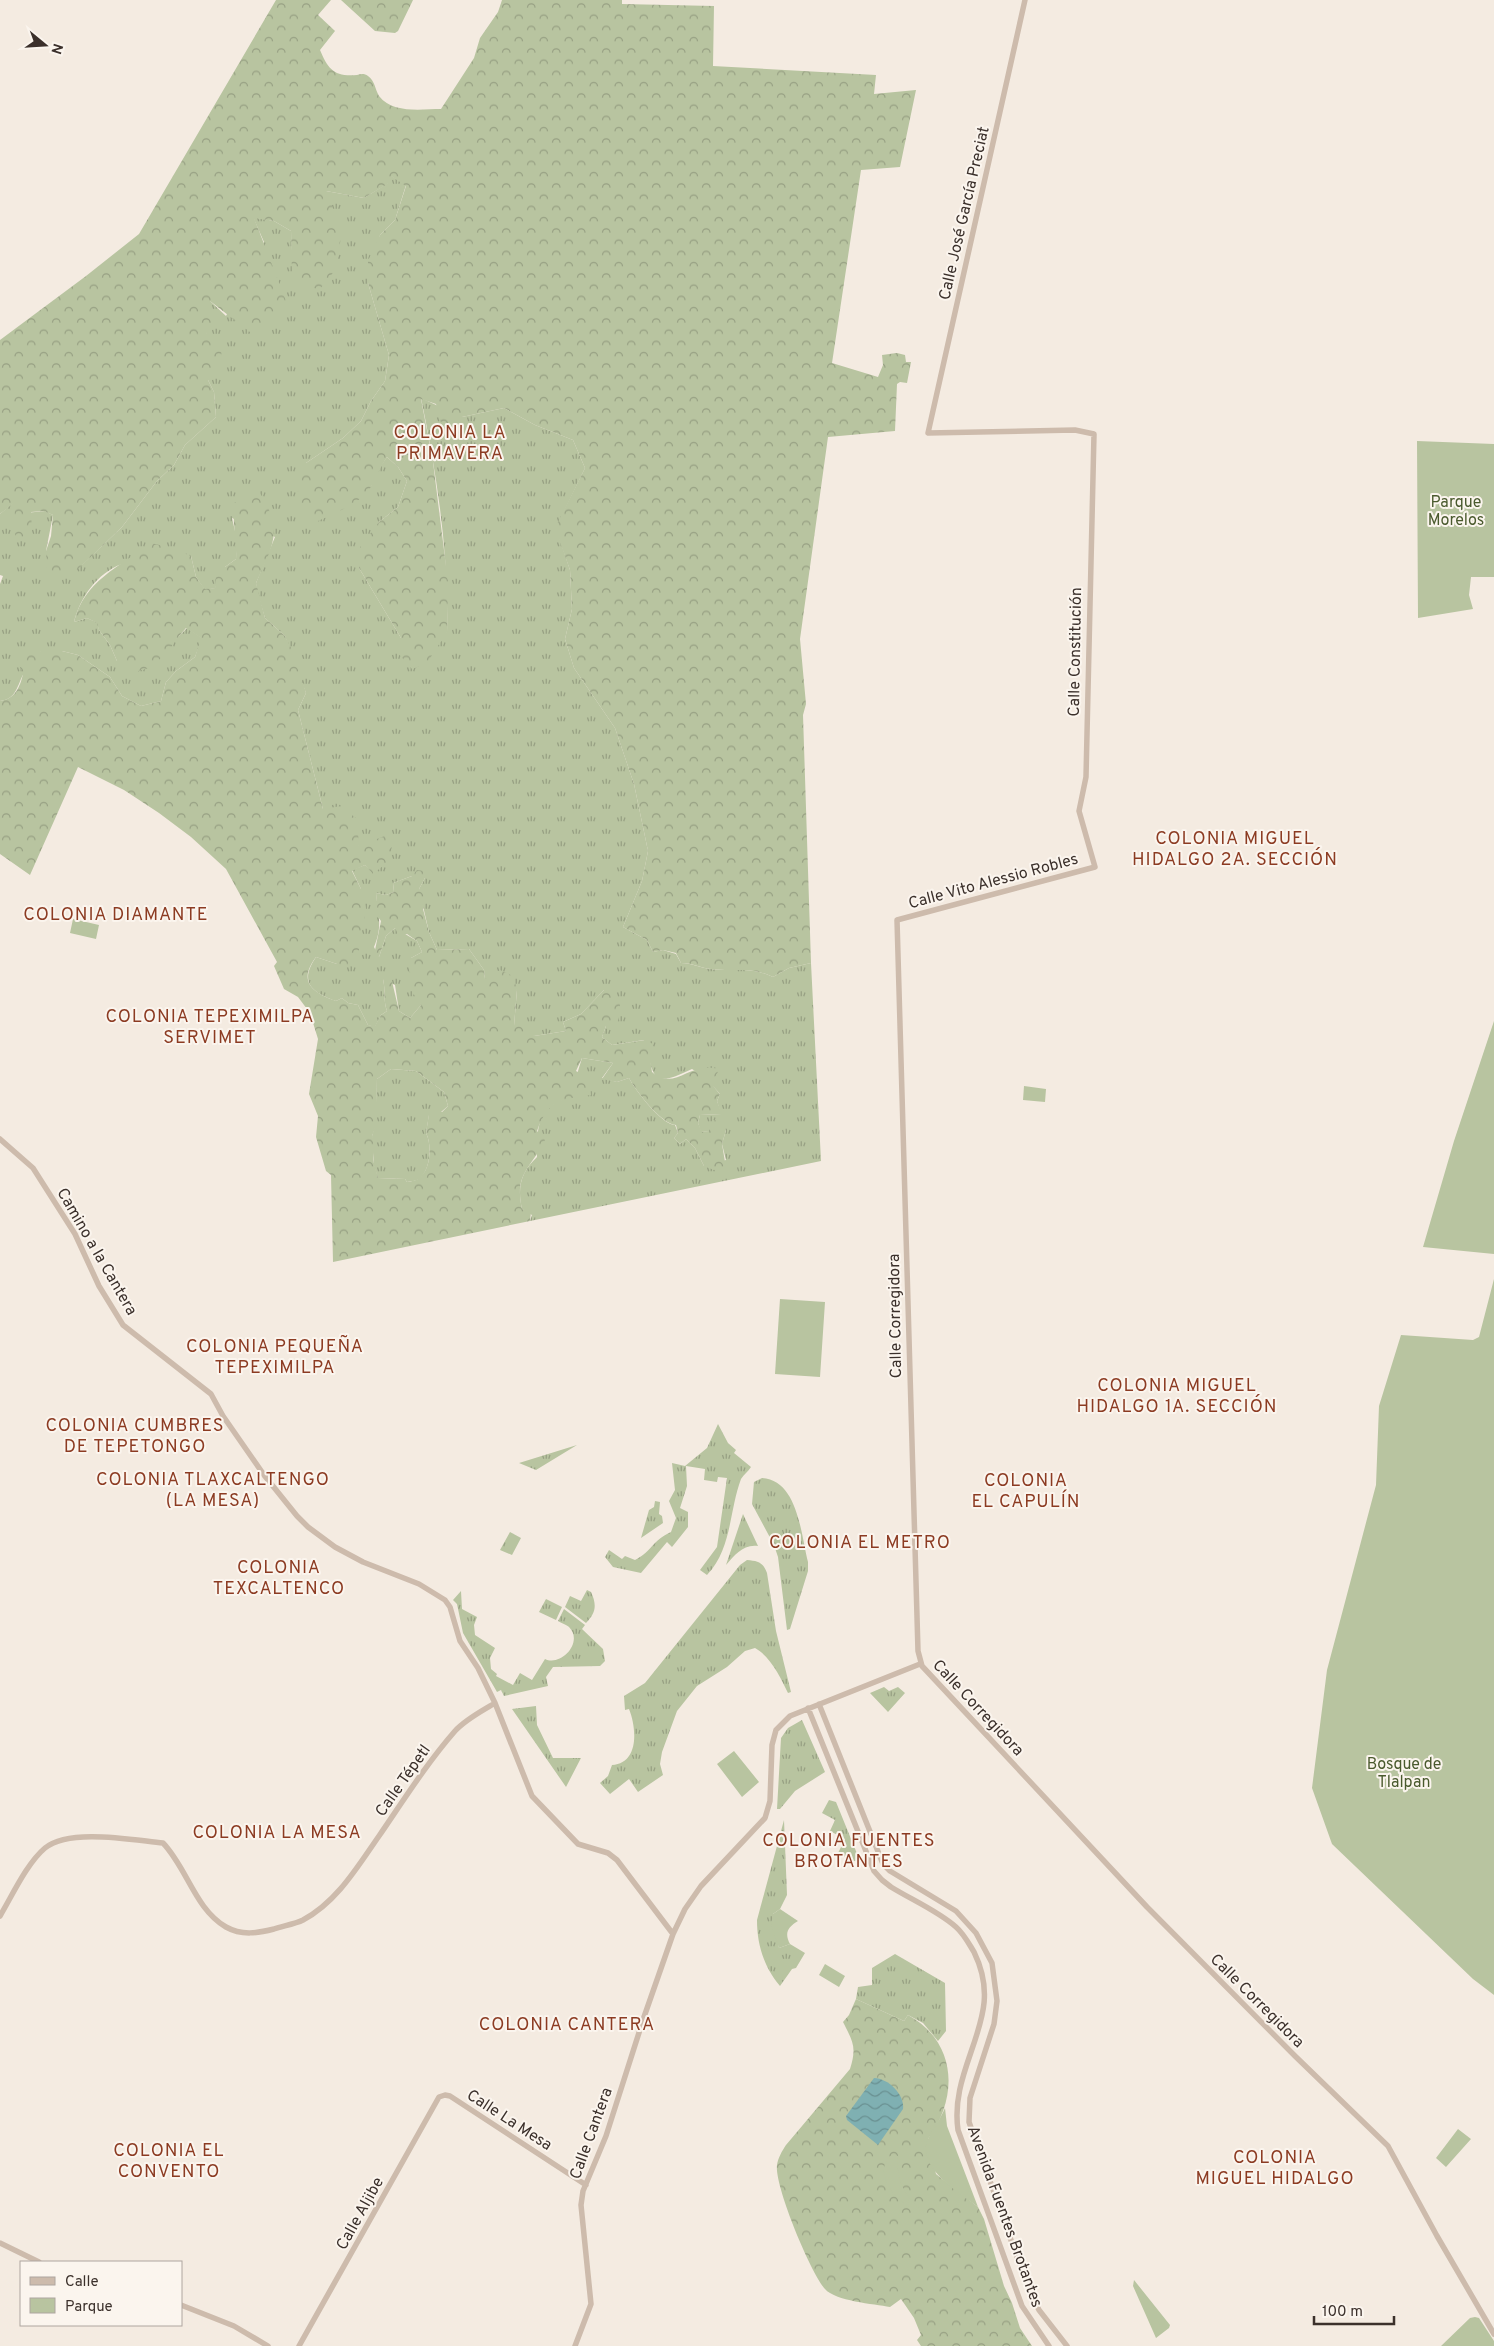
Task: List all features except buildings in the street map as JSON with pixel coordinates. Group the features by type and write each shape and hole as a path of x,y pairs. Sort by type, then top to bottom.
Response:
{"street":[{"name":"Calle José García Preciat","path":"1025,0 928,433 1067,430 1094,434"},
{"name":"Calle Constitución","path":"1094,434 1086,777 1078,811 1096,867"},
{"name":"Calle Vito Alessio Robles","path":"897,920 1096,867"},
{"name":"Calle Corregidora","path":"897,920 904,1118 913,1545 920,1664 1141,1900 1393,2152 1436,2236 1494,2334"},
{"name":"Camino a la Cantera","path":"0,1139 33,1168 39,1176 75,1234 99,1286 123,1324 211,1394 223,1416 264,1475 308,1528 335,1547 363,1562 419,1584 445,1600 450,1607 460,1641 478,1668 495,1703 532,1796 578,1844 608,1853 617,1860 673,1934"},
{"name":"Calle Cantera","path":"576,2346 591,2304 581,2205 586,2184 606,2136 673,1934 689,1902 701,1886 765,1818 770,1801 773,1736 781,1722 808,1708 920,1664"},
{"name":"Calle Tépetl","path":"0,1916 31,1865 45,1848 64,1840 105,1836 163,1843 214,1919 227,1928 236,1931 258,1933 302,1920 333,1896 350,1876 440,1750 457,1730 495,1703"},
{"name":"Avenida Fuentes Brotantes","path":"819,1704 883,1864 890,1871 956,1911 968,1922 992,1964 996,1984 996,2015 970,2098 970,2128 1028,2288 1039,2310 1067,2346"},
{"name":"Avenida Fuentes Brotantes","path":"808,1708 874,1871 882,1880 954,1925 964,1936 976,1958 984,1980 984,2005 960,2087 957,2102 958,2130 1022,2306 1049,2346"},
{"path":"851,1816 862,1813"},
{"name":"Calle La Mesa","path":"444,2094 586,2184"},
{"name":"Calle Aljibe","path":"299,2346 439,2097 444,2094"},
{"path":"0,2243 37,2261"},
{"path":"182,2305 234,2326 268,2346"}],"green space":[{"path":"276,0 331,0 318,15 335,31 320,50 329,67 343,75 367,75 372,80 379,96 385,102 399,108 416,110 441,109 474,58 480,38 498,12 502,0 622,0 622,4 714,6 713,66 876,75 874,94 916,90 900,167 861,170 832,363 878,377 883,365 882,355 897,353 905,355 906,362 911,362 907,383 900,382 897,384 895,431 828,437 800,639 806,704 803,715 811,963 789,968 773,977 750,970 707,968 681,963 676,953 663,950 653,952 647,940 623,927 642,881 648,851 634,784 615,728 574,668 565,639 572,609 570,570 555,528 585,468 573,440 535,425 504,408 462,417 445,437 436,404 421,399 433,462 448,582 447,632 427,663 412,669 398,653 401,638 359,568 360,547 379,522 398,507 407,481 398,467 387,457 372,485 362,498 316,522 301,510 296,498 306,463 343,438 361,421 371,401 385,381 389,355 368,283 368,261 380,235 395,220 406,186 391,176 389,183 364,198 326,191 342,230 336,269 320,289 305,287 292,276 291,231 274,221 254,218 288,306 255,336 210,301 215,320 206,334 222,347 220,367 208,380 214,392 216,417 185,445 174,465 157,481 122,527 72,575 47,572 46,551 51,536 53,515 44,511 31,512 32,531 18,540 14,532 15,502 0,514 0,340 139,234"},
{"path":"341,0 413,0 398,31 395,33 375,31"},
{"path":"390,175 406,185 395,220 380,235 368,283 389,355 385,381 371,401 361,421 343,438 306,463 371,486 375,474 387,457 398,467 407,481 398,507 379,522 359,568 401,638 447,632 446,573 441,515 421,398 462,417 504,408 535,425 573,440 585,468 556,528 570,570 572,609 565,639 574,668 615,728 634,784 648,851 642,881 623,927 647,940 653,952 663,950 676,954 681,963 707,968 750,970 773,977 789,968 811,963 821,1161 530,1221 532,1215 522,1209 520,1187 527,1168 537,1157 541,1119 551,1106 570,1097 582,1058 613,1063 602,1078 617,1082 629,1078 637,1091 656,1113 669,1123 675,1125 678,1133 674,1138 680,1144 686,1139 695,1148 704,1166 726,1160 722,1144 726,1130 701,1132 698,1123 700,1115 721,1114 717,1101 720,1094 711,1081 692,1069 661,1079 653,1071 644,1040 612,1045 602,1037 606,1026 604,990 581,1014 563,1022 566,1031 534,1036 514,1026 517,990 485,979 484,970 469,949 437,950 429,932 419,889 425,878 412,876 393,883 394,892 386,895 376,893 379,926 374,947 379,957 386,936 395,928 417,941 422,952 411,958 418,975 421,1005 410,1018 399,1011 395,985 383,979 387,1011 381,1015 375,1027 368,1025 358,1005 348,1003 342,998 336,1001 327,998 314,990 308,980 311,966 316,957 337,964 361,889 352,870 365,865 374,873 359,846 323,809 298,710 306,693 285,636 265,618 257,591 256,583 275,537 232,518 237,540 236,559 225,567 215,588 205,590 196,577 191,556 122,564 105,573 85,595 74,622 87,618 98,623 99,630 110,645 117,661 173,642 187,628 202,638 195,657 176,671 166,682 161,701 141,706 122,696 110,677 78,655 62,651 41,651 24,673 16,691 6,700 0,701 0,584 3,576 0,575 0,514 15,501 15,514 45,511 53,515 46,551 82,565 122,527 157,481 174,465 185,445 216,417 214,392 208,380 206,334 209,300 226,316 264,242 253,217 274,221 291,231 292,251 326,191 364,198 388,183"},
{"name":"Parque Morelos","path":"1417,441 1494,444 1494,577 1471,577 1469,595 1473,609 1418,618"},
{"path":"258,490 266,504 274,526 274,536 268,557 256,583 265,618 285,636 296,658 306,693 298,710 323,809 341,806 357,819 359,846 387,835 392,846 389,861 373,874 365,865 352,871 361,889 366,908 356,967 337,964 316,957 308,973 310,985 327,998 336,1001 342,998 348,1003 358,1005 368,1025 375,1026 381,1015 387,1011 383,979 390,973 399,1011 410,1018 421,1005 413,993 411,978 417,975 409,972 411,958 422,952 417,941 407,934 399,936 395,928 386,936 379,957 374,955 381,921 378,917 376,893 386,895 394,892 393,883 412,876 417,870 425,871 425,878 419,889 428,897 423,909 429,932 437,950 469,949 484,970 485,979 500,970 513,976 517,990 514,1026 531,1023 534,1036 566,1031 563,1022 581,1014 604,990 614,989 620,1005 618,1022 606,1026 602,1037 612,1045 645,1040 653,1044 650,1058 652,1072 668,1079 699,1069 719,1069 713,1084 720,1094 717,1101 722,1114 700,1115 698,1123 702,1132 709,1131 713,1120 719,1121 726,1130 722,1144 726,1168 714,1170 704,1166 695,1148 686,1139 680,1144 674,1138 678,1133 676,1125 663,1119 656,1113 637,1091 629,1078 617,1082 602,1079 613,1063 582,1058 576,1071 588,1078 591,1095 564,1100 551,1107 541,1121 537,1131 545,1140 525,1172 520,1187 522,1209 531,1212 530,1221 333,1262 331,1175 326,1171 316,1137 318,1116 309,1094 318,1039 310,1013 298,997 284,989 274,966 277,962 226,869 191,837 159,813 124,790 78,767 30,875 0,854 0,701 10,698 16,692 23,674 19,665 26,654 41,651 62,651 78,655 110,677 122,696 141,706 161,701 166,682 176,671 195,657 201,638 186,628 153,667 131,673 117,661 97,623 87,618 74,622 79,608 94,585 151,543 172,548 191,556 196,577 205,589 215,588 217,567 225,567 236,559 234,503","holes":["391,1069 416,1071 444,1092 448,1106 442,1112 436,1111 429,1114 426,1133 430,1150 426,1169 417,1180 407,1182 405,1179 378,1178 373,1158 377,1146 372,1136 376,1126 377,1079"]},
{"path":"73,919 99,925 96,939 70,933"},
{"path":"1494,1021 1494,1254 1423,1247 1454,1141"},
{"path":"391,1069 416,1071 444,1092 448,1106 441,1112 429,1115 426,1133 430,1150 428,1163 423,1175 415,1181 407,1182 405,1179 378,1178 374,1166 372,1136 375,1126 377,1079"},
{"path":"1024,1086 1046,1089 1045,1102 1023,1100"},
{"name":"Bosque de Tlalpan","path":"1494,1279 1494,1995 1473,1979 1332,1844 1312,1788 1327,1670 1376,1485 1379,1406 1401,1335 1473,1340 1479,1337"},
{"path":"780,1299 825,1302 820,1377 775,1374"},
{"path":"718,1424 728,1443 736,1450 734,1453 751,1467 741,1479 726,1542 715,1565 707,1575 700,1570 717,1547 727,1478 718,1477 717,1482 704,1480 705,1469 686,1466 687,1486 680,1508 688,1512 688,1527 672,1547 667,1542 641,1573 613,1567 605,1557 609,1550 622,1559 625,1556 635,1560 641,1557 664,1535 671,1532 676,1518 669,1501 675,1490 672,1463 685,1466 707,1448"},
{"path":"577,1445 536,1470 519,1463"},
{"path":"762,1478 774,1481 791,1498 800,1524 808,1562 808,1571 790,1629 787,1630 778,1557 774,1545 752,1504 754,1482"},
{"path":"655,1501 660,1502 659,1514 662,1516 663,1523 641,1538 649,1510 654,1507"},
{"path":"743,1514 758,1546 744,1548 726,1565"},
{"path":"510,1532 521,1538 512,1555 500,1550"},
{"path":"747,1560 760,1563 764,1566 767,1573 776,1631 791,1692 788,1693 766,1656 755,1648 745,1651 727,1667 697,1686 677,1711 662,1752 660,1764 663,1775 638,1792 629,1779 610,1794 600,1783 608,1776 612,1765 621,1763 627,1758 634,1744 634,1726 629,1709 625,1710 624,1696 645,1683 740,1565"},
{"path":"587,1590 591,1592 595,1605 592,1616 586,1623 565,1607 570,1596 581,1601"},
{"path":"461,1591 462,1609 477,1617 474,1625 475,1635 495,1648 490,1658 491,1669 497,1674 496,1676 513,1685 520,1673 532,1680 545,1659 551,1661 558,1659 569,1652 574,1639 573,1633 568,1626 558,1621 564,1609 585,1625 582,1629 603,1649 605,1661 600,1666 553,1667 546,1677 548,1686 504,1696 501,1690 497,1692 463,1633 457,1604 453,1600"},
{"path":"546,1599 562,1607 556,1620 539,1612"},
{"path":"884,1687 889,1691 898,1687 905,1693 888,1712 870,1693"},
{"path":"536,1706 537,1725 553,1758 581,1758 566,1787 512,1709"},
{"path":"802,1720 825,1772 795,1791 780,1809 777,1809 781,1738 788,1728"},
{"path":"734,1751 759,1782 742,1797 717,1764"},
{"path":"829,1800 836,1802 860,1861 853,1861 838,1853 845,1839 830,1831 835,1820 822,1813"},
{"path":"784,1820 787,1895 780,1909 773,1914 779,1948 790,1944 805,1953 796,1968 792,1969 780,1986 774,1979 760,1947 757,1920"},
{"path":"780,1909 798,1921 787,1933 790,1944 779,1948 771,1924 773,1914"},
{"path":"895,1954 945,1983 946,2031 938,2041 923,2023 908,2015 904,2021 856,1999 858,1987 872,1985 872,1968"},
{"path":"825,1964 845,1976 839,1987 819,1975"},
{"path":"856,1999 904,2021 908,2015 924,2026 936,2040 944,2055 948,2071 945,2106 938,2123 928,2139 936,2174 978,2207 984,2219 1004,2286 1020,2328 1032,2346 921,2346 917,2340 921,2335 914,2318 901,2299 890,2307 837,2296 825,2289 811,2266 787,2209 781,2191 777,2165 786,2145 850,2069 853,2045 843,2022 849,2015"},
{"path":"945,2108 947,2126 978,2207 941,2178 933,2169 928,2159 926,2149 928,2139"},
{"path":"1458,2129 1471,2139 1446,2167 1436,2158"},
{"path":"893,2154 898,2156 898,2172 902,2185 909,2197 920,2209 916,2210 901,2201 894,2194 885,2178 884,2169 886,2161"},
{"path":"1134,2280 1170,2325 1169,2328 1156,2338 1133,2286"},
{"path":"1470,2318 1479,2318 1494,2341 1494,2346 1441,2346"}],"water":[{"path":"874,2078 890,2084 898,2093 903,2104 903,2109 878,2145 847,2120 846,2116"}],"district":[{"name":"COLONIA LA PRIMAVERA","path":"450,442"},
{"name":"COLONIA MIGUEL HIDALGO 2A. SECCIÓN","path":"1235,848"},
{"name":"COLONIA DIAMANTE","path":"116,914"},
{"name":"COLONIA TEPEXIMILPA SERVIMET","path":"210,1026"},
{"name":"COLONIA PEQUEÑA TEPEXIMILPA","path":"275,1356"},
{"name":"COLONIA MIGUEL HIDALGO 1A. SECCIÓN","path":"1177,1395"},
{"name":"COLONIA CUMBRES DE TEPETONGO","path":"135,1435"},
{"name":"COLONIA TLAXCALTENGO (LA MESA)","path":"213,1489"},
{"name":"COLONIA EL CAPULÍN","path":"1026,1490"},
{"name":"COLONIA EL METRO","path":"860,1542"},
{"name":"COLONIA TEXCALTENCO","path":"279,1577"},
{"name":"COLONIA LA MESA","path":"277,1832"},
{"name":"COLONIA FUENTES BROTANTES","path":"849,1850"},
{"name":"COLONIA CANTERA","path":"567,2024"},
{"name":"COLONIA EL CONVENTO","path":"169,2160"},
{"name":"COLONIA MIGUEL HIDALGO","path":"1275,2167"}]}
